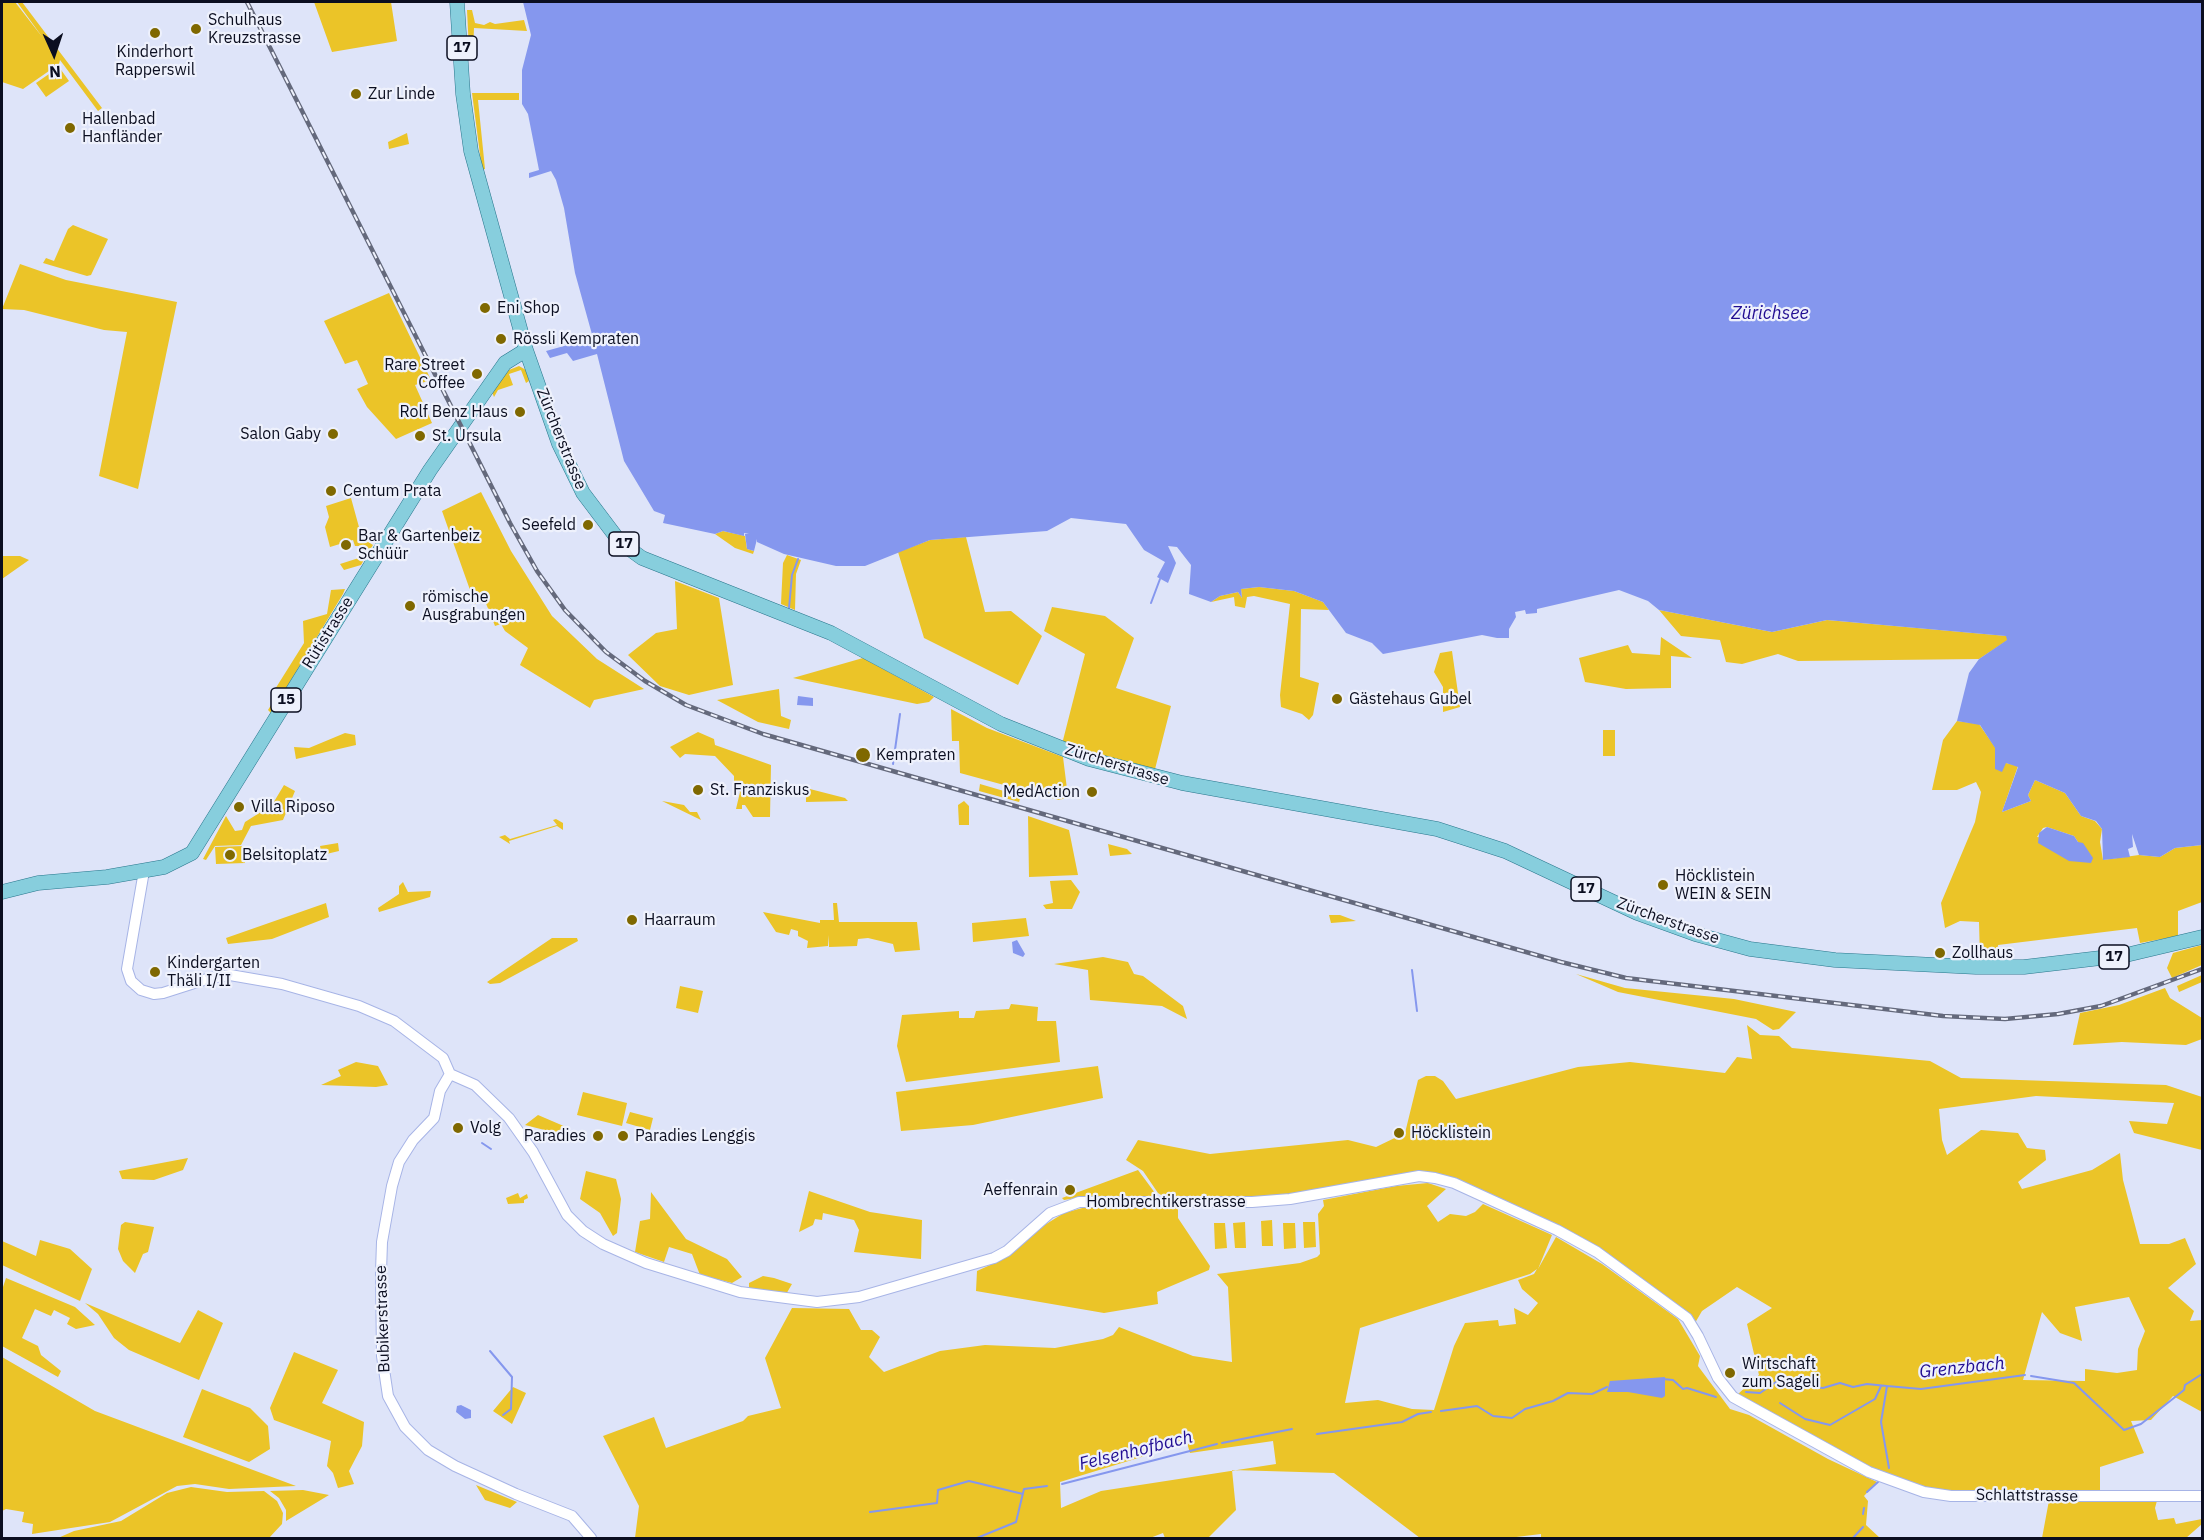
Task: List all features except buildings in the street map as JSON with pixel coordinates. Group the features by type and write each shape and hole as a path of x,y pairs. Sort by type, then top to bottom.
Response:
{"main road":[{"name":"Zürcherstrasse","path":"458,2 463,94 471,152 526,350 559,444 583,493 620,542 638,555 671,571 831,633 1001,724 1089,759 1176,782 1437,829 1505,851 1637,913 1695,934 1761,951 1835,960 2024,967 2126,955 2202,937"},
{"name":"Rütistrasse","path":"2,892 47,882 144,871 172,865 186,858 198,846 432,466 506,363 526,350"}],"street":[{"path":"144,871 128,961 129,977 141,990 154,994 163,993 210,978 230,975 282,984 359,1006 394,1021 443,1058 450,1074"},
{"name":"Hombrechtikerstrasse","path":"450,1074 475,1085 509,1118 533,1152 567,1215 592,1238 624,1254 675,1273 740,1292 790,1300 839,1301 987,1261 1007,1251 1050,1213 1080,1202 1252,1202 1290,1199 1419,1176 1444,1180 1557,1230 1598,1252 1687,1318 1718,1378 1733,1397 1857,1466"},
{"name":"Bubikerstrasse","path":"450,1074 440,1091 434,1118 413,1140 399,1162 392,1186 382,1242 381,1272 382,1356 388,1396 405,1427 428,1450 506,1490 572,1516 591,1539"},
{"name":"Schlattstrasse","path":"1857,1466 1924,1492 1951,1496 2202,1496"}],"shaded area":[{"path":"2,2 15,2 43,38 17,2 22,2 102,108 98,111 60,60 59,64 23,89 2,82"},
{"path":"314,2 391,2 397,41 332,52"},
{"path":"467,10 472,10 475,23 484,25 490,22 495,24 524,20 527,31 474,28 473,52 469,50"},
{"path":"59,67 69,81 46,97 36,83"},
{"path":"472,93 519,93 519,100 478,100 485,169 482,170"},
{"path":"407,133 409,144 389,149 388,142"},
{"path":"73,225 108,239 91,275 87,276 43,263 46,258 54,261 68,229"},
{"path":"20,264 66,280 177,302 138,489 99,476 127,332 104,330 24,310 2,309"},
{"path":"389,293 431,380 415,385 432,423 396,439 367,407 357,389 368,384 357,360 345,364 324,321"},
{"path":"519,366 526,370 529,381 526,383 521,370 509,374 513,385 498,390 494,397 492,392 509,370"},
{"path":"481,492 511,551 552,616 597,659 644,689 594,700 590,708 520,665 528,648 505,631 501,624 495,626 485,601 475,604 442,511"},
{"path":"351,498 362,538 373,545 361,565 344,570 340,564 362,557 359,546 355,546 353,540 330,547 325,527 329,517 326,506"},
{"path":"723,531 745,536 747,549 754,551 753,554 735,548 715,534"},
{"path":"966,537 985,612 1011,611 1042,636 1018,685 924,638 898,552 930,540"},
{"path":"787,555 801,560 796,574 795,610 781,604 783,563"},
{"path":"2,556 20,556 29,560 2,579"},
{"path":"675,581 719,598 733,685 689,695 660,686 628,655 656,633 677,629"},
{"path":"1259,587 1294,591 1323,602 1329,610 1301,609 1300,677 1319,683 1313,715 1309,720 1302,714 1281,707 1280,695 1290,604 1254,596 1247,597 1245,608 1235,606 1234,597 1211,602 1220,596 1238,592 1242,598 1241,589"},
{"path":"345,589 271,713 268,710 273,702 272,694 304,643 303,621 327,614 331,590"},
{"path":"1052,607 1105,616 1134,638 1116,688 1171,706 1153,777 1061,748 1085,654 1044,631"},
{"path":"1659,610 1772,632 1827,620 2007,636 2008,640 1979,659 1798,661 1778,654 1742,664 1726,662 1720,640 1681,636"},
{"path":"1661,637 1692,658 1671,656 1671,688 1626,689 1585,682 1579,658 1628,645 1632,653 1660,655"},
{"path":"1452,651 1460,707 1443,712 1443,687 1434,672 1440,653"},
{"path":"863,658 934,697 929,702 917,704 793,678"},
{"path":"779,689 781,716 791,720 789,729 758,722 717,700"},
{"path":"951,709 987,728 1063,757 1068,797 1059,800 960,773 959,741 952,741"},
{"path":"1957,721 1979,724 2006,763 2018,766 2002,812 2031,801 2028,795 2035,780 2065,793 2081,816 2095,821 2102,829 2100,842 2103,860 2139,855 2160,857 2175,848 2202,845 2202,902 2178,911 2178,936 2140,943 2137,928 1998,945 1999,957 1980,959 1979,922 1960,921 1945,928 1941,903 1975,822 1981,792 1976,782 1957,790 1932,790 1943,740","holes":["2047,827 2074,836 2078,842 2037,837 2043,828"]},
{"path":"1603,730 1615,730 1615,756 1603,756"},
{"path":"698,732 714,739 715,745 771,765 770,817 753,817 745,805 742,805 742,809 736,809 740,792 734,785 734,776 715,756 685,754 680,758 670,747"},
{"path":"345,733 355,735 356,745 296,759 294,747 309,748"},
{"path":"980,784 1021,796 1019,802 979,791"},
{"path":"284,785 295,791 283,820 251,826 241,845 215,846 206,860 203,859 226,816 235,831 242,830 245,822 272,805"},
{"path":"806,788 845,798 848,801 806,802"},
{"path":"662,801 684,805 690,812 697,812 701,820"},
{"path":"964,801 969,806 969,825 959,825 958,805"},
{"path":"1028,816 1069,830 1078,875 1029,877"},
{"path":"556,819 563,823 563,830 557,826 509,841 510,844 499,837 505,835 510,839 557,825 553,820"},
{"path":"338,843 339,851 322,855 320,846"},
{"path":"1108,844 1127,849 1132,854 1110,856"},
{"name":"Belsitoplatz","path":"244,846 245,863 216,864 215,847"},
{"path":"1071,880 1080,892 1072,909 1046,909 1043,905 1053,903 1050,881"},
{"path":"403,882 408,892 431,891 430,897 379,912 378,908 399,894 399,886"},
{"path":"326,903 329,917 272,939 228,944 226,938"},
{"path":"833,903 837,903 839,922 917,922 920,950 895,952 893,944 868,938 858,939 857,946 829,947 829,935 828,946 807,948 808,941 798,936 798,931 791,929 789,935 776,932 763,912 820,923 820,920 834,920"},
{"path":"1329,915 1340,915 1356,921 1331,923"},
{"path":"1026,918 1029,936 973,942 972,923"},
{"path":"552,938 577,938 578,941 500,983 487,982"},
{"path":"2202,945 2202,965 2172,978 2167,968 2173,953"},
{"path":"1103,957 1128,962 1134,974 1143,976 1183,1006 1187,1019 1162,1006 1090,1000 1088,970 1054,964"},
{"path":"1576,974 1625,988 1734,999 1796,1012 1779,1029 1773,1030 1756,1019 1618,992"},
{"path":"2202,975 2202,982 2179,992 2177,986"},
{"path":"680,986 703,991 698,1013 676,1008"},
{"path":"2165,988 2170,998 2202,1018 2202,1039 2186,1045 2122,1042 2073,1045 2080,1013 2119,1005"},
{"path":"1011,1004 1038,1007 1037,1021 1056,1021 1060,1062 906,1082 897,1046 902,1015 959,1011 959,1018 974,1018 976,1011 1009,1009"},
{"path":"1747,1025 1760,1035 1779,1036 1792,1048 1930,1061 1961,1078 2166,1085 2202,1097 2202,1150 2134,1133 2129,1121 2167,1124 2174,1103 2036,1096 1939,1109 1942,1140 1947,1155 1981,1130 2018,1133 2027,1148 2045,1150 2046,1160 2018,1182 2022,1189 2092,1170 2120,1153 2123,1180 2140,1244 2169,1244 2185,1238 2196,1264 2168,1288 2194,1311 2190,1321 2202,1320 2202,1412 2173,1396 2151,1420 2131,1421 2144,1453 2100,1467 2100,1497 2158,1497 2155,1508 2158,1520 2174,1518 2176,1524 2202,1519 2202,1524 2186,1538 2042,1538 2050,1495 1951,1496 1900,1484 1738,1394 1759,1375 1747,1324 1772,1308 1737,1287 1702,1311 1695,1323 1629,1271 1447,1177 1251,1199 1166,1198 1158,1193 1143,1171 1126,1160 1138,1140 1210,1154 1348,1140 1376,1147 1405,1133 1418,1080 1426,1076 1435,1076 1443,1081 1456,1099 1578,1067 1630,1062 1725,1073 1737,1057 1752,1059","holes":["2129,1297 2145,1331 2138,1349 2137,1370 2117,1373 2085,1369 2085,1381 2023,1380 2042,1312 2060,1333 2082,1341 2075,1307"]},
{"path":"356,1062 378,1066 388,1085 376,1087 321,1085 341,1076 338,1070"},
{"path":"1098,1066 1103,1098 973,1125 901,1131 896,1092"},
{"path":"583,1092 627,1103 622,1126 577,1115"},
{"path":"630,1112 653,1118 650,1130 626,1123"},
{"path":"538,1115 566,1127 564,1135 525,1125"},
{"path":"188,1158 183,1170 154,1180 122,1179 119,1171"},
{"path":"1138,1170 1158,1197 1088,1196 1064,1200 1062,1198"},
{"path":"586,1171 616,1179 621,1199 617,1233 613,1236 600,1213 580,1199"},
{"path":"1428,1183 1446,1189 1427,1206 1438,1222 1450,1214 1466,1216 1475,1212 1483,1204 1552,1235 1538,1269 1556,1237 1602,1264 1678,1319 1700,1356 1698,1366 1730,1409 1749,1415 1828,1459 1877,1482 1864,1496 1868,1501 1866,1525 1880,1538 1541,1538 1541,1534 1508,1538 1420,1538 1334,1473 1236,1470 1276,1464 1273,1441 1190,1453 1187,1443 1060,1482 1061,1508 1101,1491 1232,1471 1236,1510 1208,1538 1165,1538 1163,1533 1150,1538 635,1538 639,1506 603,1436 654,1417 666,1448 743,1421 748,1416 781,1408 765,1358 792,1308 849,1309 861,1330 872,1330 880,1337 869,1357 884,1372 940,1351 985,1345 1055,1348 1103,1339 1113,1335 1119,1327 1193,1356 1232,1362 1228,1287 1217,1274 1300,1263 1317,1257 1320,1254 1318,1214 1324,1206 1323,1200 1396,1186","holes":["1537,1269 1534,1274 1518,1280 1522,1289 1538,1303 1528,1315 1514,1308 1516,1324 1499,1326 1498,1320 1465,1323 1454,1346 1434,1410 1412,1409 1378,1400 1345,1403 1360,1328 1530,1274"]},
{"path":"809,1191 870,1212 922,1220 921,1259 854,1252 859,1230 854,1220 823,1213 822,1220 815,1219 813,1225 799,1232"},
{"path":"651,1192 686,1239 727,1259 742,1277 732,1283 700,1275 692,1254 669,1247 664,1262 635,1252 640,1221 650,1219"},
{"path":"518,1193 520,1198 527,1194 528,1198 524,1200 524,1203 508,1204 506,1198"},
{"path":"1086,1207 1178,1208 1178,1218 1210,1266 1209,1270 1157,1292 1158,1304 1104,1313 976,1291 977,1271 999,1261 1043,1226 1064,1213"},
{"path":"1272,1220 1273,1246 1262,1246 1261,1221"},
{"path":"125,1222 154,1227 148,1252 143,1254 135,1273 123,1261 118,1249 121,1225"},
{"path":"1245,1222 1246,1248 1235,1248 1233,1223"},
{"path":"1303,1222 1315,1222 1316,1247 1304,1248"},
{"path":"1214,1223 1225,1223 1227,1248 1215,1249"},
{"path":"1283,1223 1295,1223 1296,1248 1284,1249"},
{"path":"40,1240 70,1249 92,1269 80,1301 2,1265 2,1241 36,1256"},
{"path":"763,1276 792,1284 785,1296 749,1290 749,1283"},
{"path":"6,1278 75,1307 95,1325 76,1329 67,1324 70,1318 54,1310 51,1316 35,1309 22,1338 38,1346 41,1355 61,1371 58,1377 2,1346 2,1290"},
{"path":"85,1303 180,1343 198,1310 223,1323 199,1380 129,1350 114,1338 98,1314"},
{"path":"294,1352 338,1370 322,1403 364,1422 362,1446 349,1471 354,1484 338,1488 333,1473 327,1466 331,1441 274,1420 270,1408"},
{"path":"2,1357 95,1411 296,1486 229,1489 195,1484 177,1486 110,1522 32,1534 33,1524 22,1522 24,1512 6,1509 2,1511"},
{"path":"513,1387 526,1393 512,1424 493,1411"},
{"path":"202,1389 250,1408 268,1426 270,1449 249,1462 183,1437"},
{"path":"476,1485 517,1502 510,1508 485,1500"},
{"path":"191,1487 227,1492 264,1491 277,1501 283,1513 282,1524 269,1538 58,1538 74,1531 121,1521 167,1493"},
{"path":"303,1490 329,1495 286,1521 286,1510 279,1498 270,1491"}],"water":[{"name":"Zürichsee","path":"523,2 2202,2 2202,845 2175,848 2160,857 2139,855 2132,834 2133,847 2128,849 2130,857 2103,860 2102,829 2096,821 2081,816 2065,793 2035,780 2028,795 2031,801 2002,812 2018,767 2006,763 2002,772 1995,769 1995,748 1980,725 1957,721 1969,673 1979,659 2007,640 2006,636 1827,620 1772,632 1659,610 1648,601 1619,590 1537,609 1537,613 1526,614 1525,610 1515,612 1516,617 1509,629 1509,638 1482,635 1383,654 1372,643 1346,633 1323,602 1294,591 1259,587 1241,589 1242,598 1238,592 1220,596 1211,602 1189,594 1191,565 1177,547 1168,546 1176,563 1168,583 1157,577 1165,562 1144,550 1126,524 1071,518 1047,531 930,540 865,566 836,566 784,554 757,542 757,539 754,551 747,549 745,534 749,534 744,533 744,536 723,531 715,534 663,523 665,515 654,511 624,461 597,354 573,361 567,353 550,358 546,351 593,338 575,273 564,208 556,180 551,171 529,178 529,173 539,170 528,114 522,104 522,70 531,35"},
{"path":"798,696 813,698 813,706 797,705"},
{"path":"2047,827 2074,836 2078,842 2083,843 2093,858 2091,863 2069,861 2038,843 2039,833"},
{"path":"1017,940 1025,954 1023,957 1013,953 1012,942"},
{"path":"1665,1377 1665,1396 1662,1398 1628,1392 1607,1392 1610,1381"},
{"path":"461,1405 471,1410 471,1418 465,1419 456,1412 457,1406"}],"waterway":[{"path":"789,608 792,575 798,559"},
{"path":"1151,603 1160,579"},
{"path":"893,764 900,714"},
{"path":"1412,970 1417,1011"},
{"path":"482,1143 491,1149"},
{"path":"490,1351 512,1377 511,1409 503,1415"},
{"path":"2031,1376 2074,1383 2124,1430 2141,1424 2184,1390 2185,1385 2202,1374"},
{"name":"Grenzbach","path":"1889,1468 1881,1422 1887,1386 1921,1389 2025,1375"},
{"name":"Felsenhofbach","path":"1663,1379 1673,1380 1683,1389 1687,1388 1716,1397"},
{"path":"1746,1392 1760,1393 1776,1382 1823,1388 1840,1383 1853,1387 1867,1384 1887,1386"},
{"path":"1780,1403 1805,1419 1830,1425 1875,1399 1881,1386"},
{"name":"Felsenhofbach","path":"1441,1411 1477,1406 1493,1416 1512,1418 1525,1409 1553,1401 1568,1393 1592,1394 1607,1387"},
{"path":"1317,1434 1402,1422 1418,1414 1431,1412"},
{"path":"1222,1443 1292,1429"},
{"name":"Felsenhofbach","path":"1062,1484 1217,1444"},
{"path":"870,1512 937,1503 938,1490 969,1481 1023,1494"},
{"path":"1867,1492 1878,1482"},
{"path":"977,1538 1016,1522 1024,1489 1047,1486"},
{"path":"1863,1514 1864,1508"},
{"path":"1853,1538 1863,1527"}],"railway":[{"path":"247,2 510,523 537,571 565,610 606,652 645,681 686,705 763,734 1561,962 1626,978 1943,1016 2005,1019 2058,1014 2101,1006 2202,969"}],"place":[{"name":"Schulhaus Kreuzstrasse","path":"196,29"},
{"name":"Kinderhort Rapperswil","path":"155,33"},
{"name":"Zur Linde","path":"356,94"},
{"name":"Hallenbad Hanfländer","path":"70,128"},
{"name":"Eni Shop","path":"485,308"},
{"name":"Rössli Kempraten","path":"501,339"},
{"name":"Rare Street Coffee","path":"477,374"},
{"name":"Rolf Benz Haus","path":"520,412"},
{"name":"Salon Gaby","path":"333,434"},
{"name":"St. Ursula","path":"420,436"},
{"name":"Centum Prata","path":"331,491"},
{"name":"Seefeld","path":"588,525"},
{"name":"Bar & Gartenbeiz Schüür","path":"346,545"},
{"name":"römische Ausgrabungen","path":"410,606"},
{"name":"Gästehaus Gubel","path":"1337,699"},
{"name":"Kempraten","path":"863,755"},
{"name":"St. Franziskus","path":"698,790"},
{"name":"MedAction","path":"1092,792"},
{"name":"Villa Riposo","path":"239,807"},
{"name":"Belsitoplatz","path":"230,855"},
{"name":"Höcklistein WEIN & SEIN","path":"1663,885"},
{"name":"Haarraum","path":"632,920"},
{"name":"Zollhaus","path":"1940,953"},
{"name":"Kindergarten Thäli I/II","path":"155,972"},
{"name":"Volg","path":"458,1128"},
{"name":"Höcklistein","path":"1399,1133"},
{"name":"Paradies","path":"598,1136"},
{"name":"Paradies Lenggis","path":"623,1136"},
{"name":"Aeffenrain","path":"1070,1190"},
{"name":"Wirtschaft zum Sageli","path":"1730,1373"}]}
